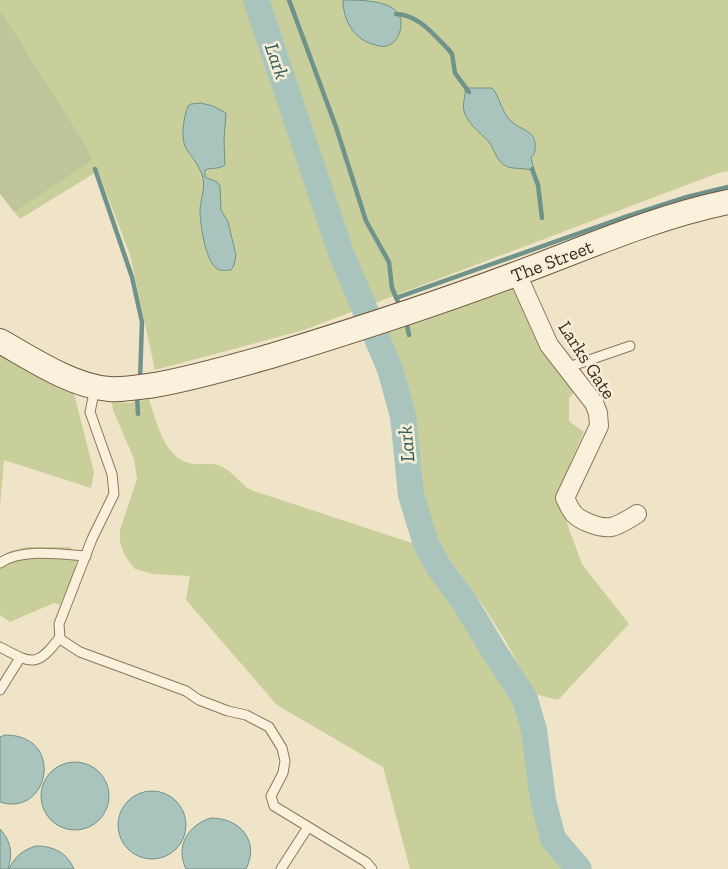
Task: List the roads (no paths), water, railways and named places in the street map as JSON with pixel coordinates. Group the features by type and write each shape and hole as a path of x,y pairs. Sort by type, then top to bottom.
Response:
{"main road":[{"name":"The Street","path":"0,341 69,378 96,387 110,389 135,388 204,375 371,324 517,274 694,209 728,202"}],"street":[{"name":"Larks Gate","path":"517,274 549,345 594,403 598,413 599,426 565,498 570,509 576,517 603,528 610,528 637,514"}],"lane":[{"path":"566,368 630,346"},
{"path":"96,387 90,412 112,474 114,494 92,539 59,624 60,639 80,652 186,691 199,700 228,711 246,714 269,727 282,748 285,761 283,773 271,796 274,806 366,862 372,869"},
{"path":"0,563 19,555 86,556"},
{"path":"0,647 20,658 36,660 49,652 60,637"},
{"path":"0,690 20,658"},
{"path":"281,869 308,827"}],"water":[{"path":"343,0 371,1 389,6 396,11 400,17 401,25 395,41 389,45 382,46 369,43 356,35 345,15"},
{"path":"465,88 492,88 508,118 531,134 535,142 535,152 531,158 535,173 528,169 508,167 499,160 489,142 471,124 466,116 464,108"},
{"path":"201,103 213,106 226,113 225,165 205,170 205,177 217,182 220,186 221,210 228,222 236,255 231,270 216,268 209,257 202,232 200,215 204,186 203,178 183,139 184,121 188,106"},
{"path":"5,735 24,739 37,748 43,760 44,774 39,788 30,798 17,804 0,802 0,737"},
{"path":"68,762 82,762 94,767 104,777 109,789 109,803 104,815 94,825 82,830 68,830 56,825 46,815 41,803 41,789 46,777 56,767"},
{"path":"145,791 159,791 171,796 181,806 186,818 186,832 181,844 171,854 159,859 145,859 133,854 123,844 118,832 118,818 123,806 133,796"},
{"path":"211,818 231,822 245,833 251,849 246,869 186,869 182,852 186,838 196,826"},
{"path":"0,829 7,838 10,848 8,869 0,869"},
{"path":"36,846 49,847 59,851 68,859 74,869 9,869 20,854"}],"waterway":[{"name":"Lark","path":"256,0 341,253 390,369 403,416 411,495 426,544 438,566 464,601 525,699 534,730 543,800 553,839 579,869"},
{"path":"289,0 336,127 366,221 389,262 392,288 398,302"},
{"path":"396,14 404,15 419,22 448,49 452,54 455,73 469,92"},
{"path":"95,169 132,277 142,322 140,380"},
{"path":"532,169 538,185 542,218"},
{"path":"396,298 622,218 687,197 728,187"},
{"path":"407,325 409,335"},
{"path":"137,395 138,414"}]}
